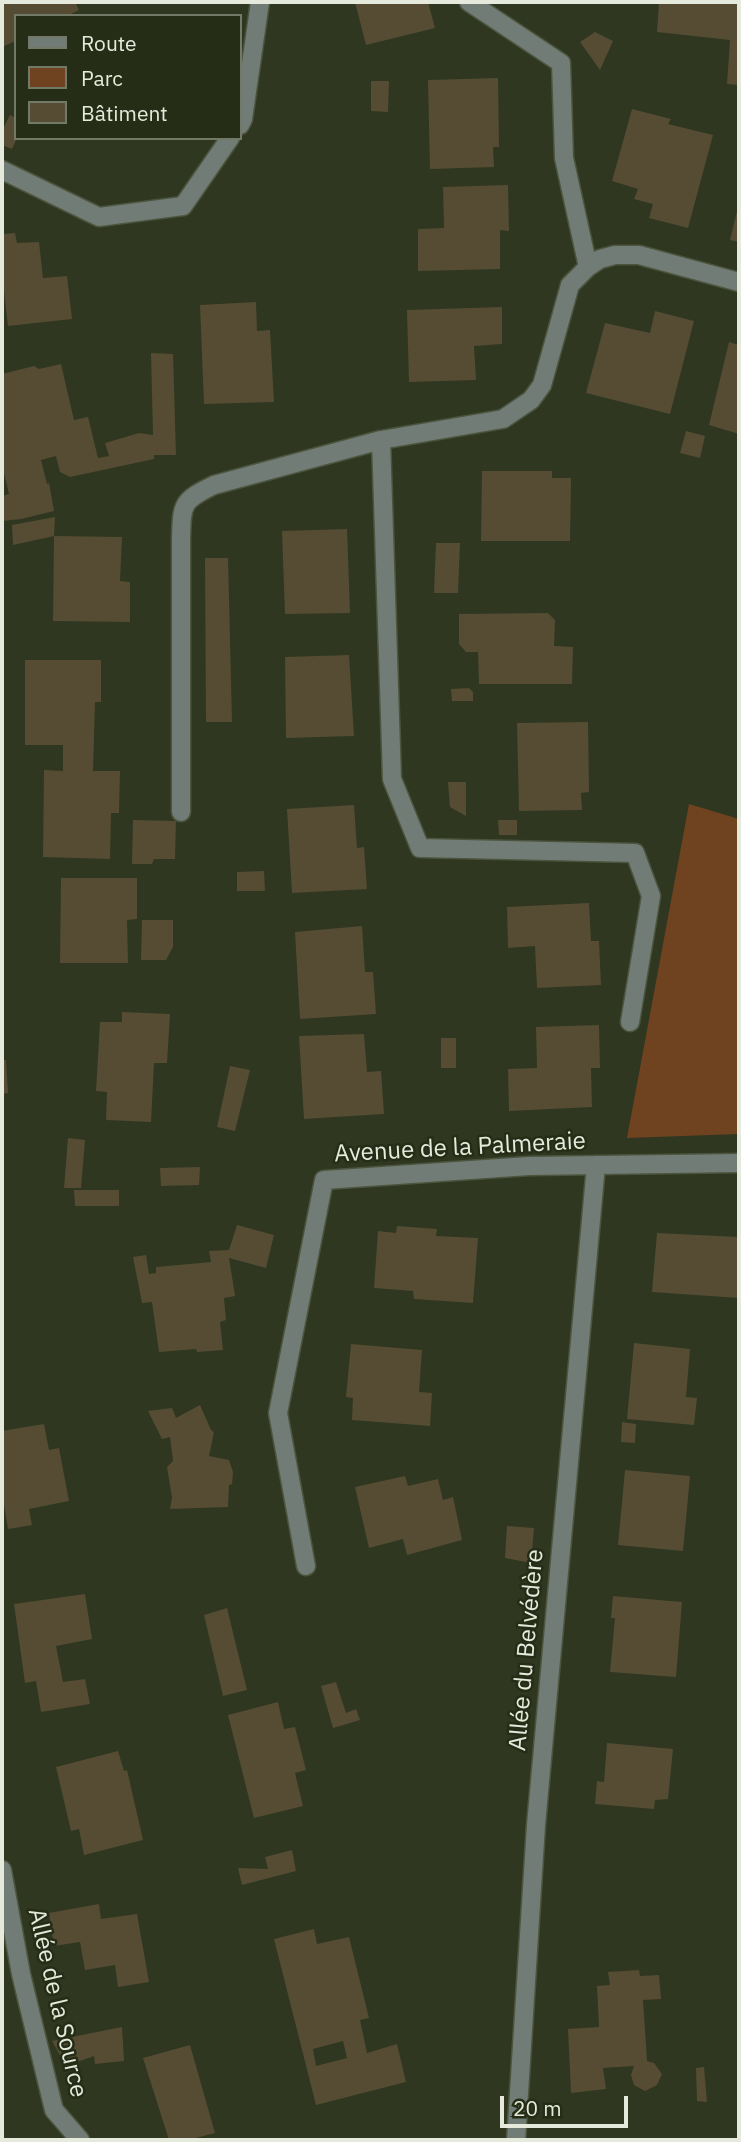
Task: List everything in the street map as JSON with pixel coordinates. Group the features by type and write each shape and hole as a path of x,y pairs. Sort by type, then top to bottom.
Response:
{"street":[{"path":"242,121 260,2"},
{"path":"469,2 561,63 564,158 588,267"},
{"path":"2,170 99,217 183,206 229,140"},
{"path":"181,812 182,510 191,496 214,485 382,440 503,419 531,400 542,385 570,285 600,259 615,255 639,255 739,282"},
{"path":"382,440 392,779 421,848 635,853 651,896 630,1022"},
{"name":"Avenue de la Palmeraie","path":"306,1566 278,1413 324,1180 529,1166 739,1163"},
{"name":"Allée du Belvédère","path":"516,2140 536,1825 596,1165"},
{"name":"Allée de la Source","path":"2,1870 21,1974 54,2110 80,2140"}],"green space":[{"path":"689,804 739,819 739,1134 627,1138"}],"building":[{"path":"2,2 75,2 79,10 71,14 14,14 14,42 4,46"},
{"path":"355,2 428,2 435,28 366,45"},
{"path":"659,2 739,3 739,85 727,84 730,40 657,32"},
{"path":"595,32 613,41 600,70 580,42"},
{"path":"498,78 499,147 493,147 494,167 430,169 428,80"},
{"path":"371,81 389,81 388,112 371,111"},
{"path":"632,109 671,119 668,124 713,135 688,228 649,218 653,204 634,199 638,189 612,181"},
{"path":"10,115 14,117 16,140 12,149 2,145 2,131"},
{"path":"508,185 509,231 500,230 500,269 418,271 418,229 444,228 443,187"},
{"path":"739,207 739,242 730,240"},
{"path":"15,233 17,243 39,242 43,278 67,276 72,319 8,326 2,273 2,234"},
{"path":"256,302 257,331 270,330 274,402 204,404 200,305"},
{"path":"502,307 502,344 474,346 476,380 409,382 407,310"},
{"path":"655,311 694,321 670,414 586,393 605,323 650,333"},
{"path":"729,342 739,345 739,434 709,425"},
{"path":"151,353 173,354 176,455 154,455 154,459 70,477 60,472 56,456 41,460 54,511 2,521 2,496 9,494 2,465 2,374 34,366 39,369 61,364 74,420 88,417 98,458 109,456 105,443 139,433 153,435"},
{"path":"686,431 705,436 700,458 680,453"},
{"path":"482,471 552,471 552,478 571,478 570,541 481,541"},
{"path":"55,517 54,536 13,545 12,525"},
{"path":"347,529 350,613 285,614 282,531"},
{"path":"54,536 122,537 120,581 130,582 130,622 53,621"},
{"path":"436,543 460,543 458,593 434,593"},
{"path":"205,558 228,558 232,722 206,722"},
{"path":"548,613 555,620 554,646 573,647 572,684 479,684 478,652 466,652 459,644 459,614"},
{"path":"349,655 354,736 286,738 285,657"},
{"path":"25,660 101,660 101,702 95,702 93,771 120,771 119,813 111,813 110,859 43,857 44,770 63,771 63,745 25,745"},
{"path":"469,688 473,692 473,701 452,701 451,689"},
{"path":"588,722 589,792 581,793 582,810 519,811 517,723"},
{"path":"448,782 466,782 466,816 450,807"},
{"path":"354,805 357,848 364,847 367,889 292,893 287,809"},
{"path":"133,820 176,821 175,859 154,859 152,864 132,864"},
{"path":"498,820 517,820 517,835 499,835"},
{"path":"264,871 265,891 237,891 237,872"},
{"path":"61,878 137,878 137,919 127,920 128,963 60,963"},
{"path":"589,903 591,941 599,941 601,985 537,988 535,946 508,948 507,907"},
{"path":"142,920 173,920 173,947 166,960 141,960"},
{"path":"362,926 365,972 373,972 376,1014 300,1019 295,932"},
{"path":"122,1012 170,1014 167,1063 154,1063 151,1122 106,1120 107,1092 96,1091 100,1022 122,1022"},
{"path":"599,1025 600,1068 591,1068 592,1107 509,1111 508,1069 537,1068 536,1027"},
{"path":"364,1034 367,1072 381,1071 384,1114 304,1119 299,1036"},
{"path":"441,1038 456,1038 456,1068 441,1068"},
{"path":"2,1060 6,1060 8,1093 2,1094"},
{"path":"230,1066 250,1070 235,1131 217,1127"},
{"path":"68,1138 85,1140 81,1188 64,1188"},
{"path":"200,1167 199,1185 161,1186 160,1168"},
{"path":"74,1190 119,1190 119,1206 75,1206"},
{"path":"237,1225 274,1235 266,1268 229,1258 235,1296 224,1298 226,1320 220,1322 223,1350 159,1352 152,1302 142,1303 133,1257 146,1255 149,1274 156,1273 156,1267 211,1262 209,1251 229,1250"},
{"path":"397,1226 437,1229 436,1236 478,1238 473,1303 414,1299 413,1291 374,1288 378,1231 396,1233"},
{"path":"657,1233 739,1237 739,1298 652,1292"},
{"path":"634,1343 690,1349 686,1397 697,1398 694,1425 627,1419"},
{"path":"351,1344 422,1350 419,1392 432,1393 430,1426 352,1420 353,1398 346,1397"},
{"path":"200,1405 214,1432 209,1456 229,1460 233,1472 232,1484 229,1485 228,1507 170,1509 172,1498 167,1467 173,1461 170,1437 162,1439 148,1411 172,1408 176,1418"},
{"path":"622,1422 636,1424 635,1443 621,1442"},
{"path":"44,1424 49,1450 59,1448 69,1501 29,1509 32,1525 8,1529 2,1492 2,1431"},
{"path":"625,1470 690,1476 683,1551 618,1545"},
{"path":"405,1476 408,1486 438,1479 443,1500 453,1497 462,1540 407,1555 403,1539 369,1548 355,1487"},
{"path":"507,1526 534,1528 531,1563 505,1558"},
{"path":"85,1594 92,1639 56,1646 63,1682 85,1679 90,1704 41,1712 36,1681 25,1683 14,1604"},
{"path":"613,1596 682,1602 676,1677 610,1672 615,1618 611,1618"},
{"path":"227,1608 247,1690 223,1696 204,1615"},
{"path":"336,1682 346,1713 356,1709 360,1720 333,1728 321,1686"},
{"path":"278,1702 284,1729 295,1727 306,1770 295,1773 303,1806 254,1818 228,1715"},
{"path":"607,1743 673,1749 668,1799 655,1800 654,1809 595,1804 597,1781 604,1782"},
{"path":"118,1751 124,1771 127,1770 143,1840 84,1855 79,1829 71,1831 56,1767"},
{"path":"292,1850 296,1871 242,1885 238,1868 268,1869 265,1857"},
{"path":"99,1904 101,1919 137,1914 149,1982 118,1987 115,1965 85,1970 80,1942 54,1946 49,1913"},
{"path":"314,1929 317,1944 349,1937 369,2018 360,2020 367,2053 397,2044 406,2082 316,2105 274,1939","holes":["343,2041 347,2058 316,2066 313,2049"]},
{"path":"639,1970 640,1976 659,1975 661,1999 643,2000 647,2061 654,2063 662,2074 657,2085 645,2091 634,2085 631,2075 634,2066 603,2068 606,2089 571,2093 568,2029 599,2027 597,1986 610,1985 608,1972"},
{"path":"122,2027 124,2061 95,2064 94,2056 66,2066 52,2041"},
{"path":"190,2045 215,2133 188,2140 169,2140 143,2058"},
{"path":"704,2067 707,2102 697,2101 696,2068"}]}
